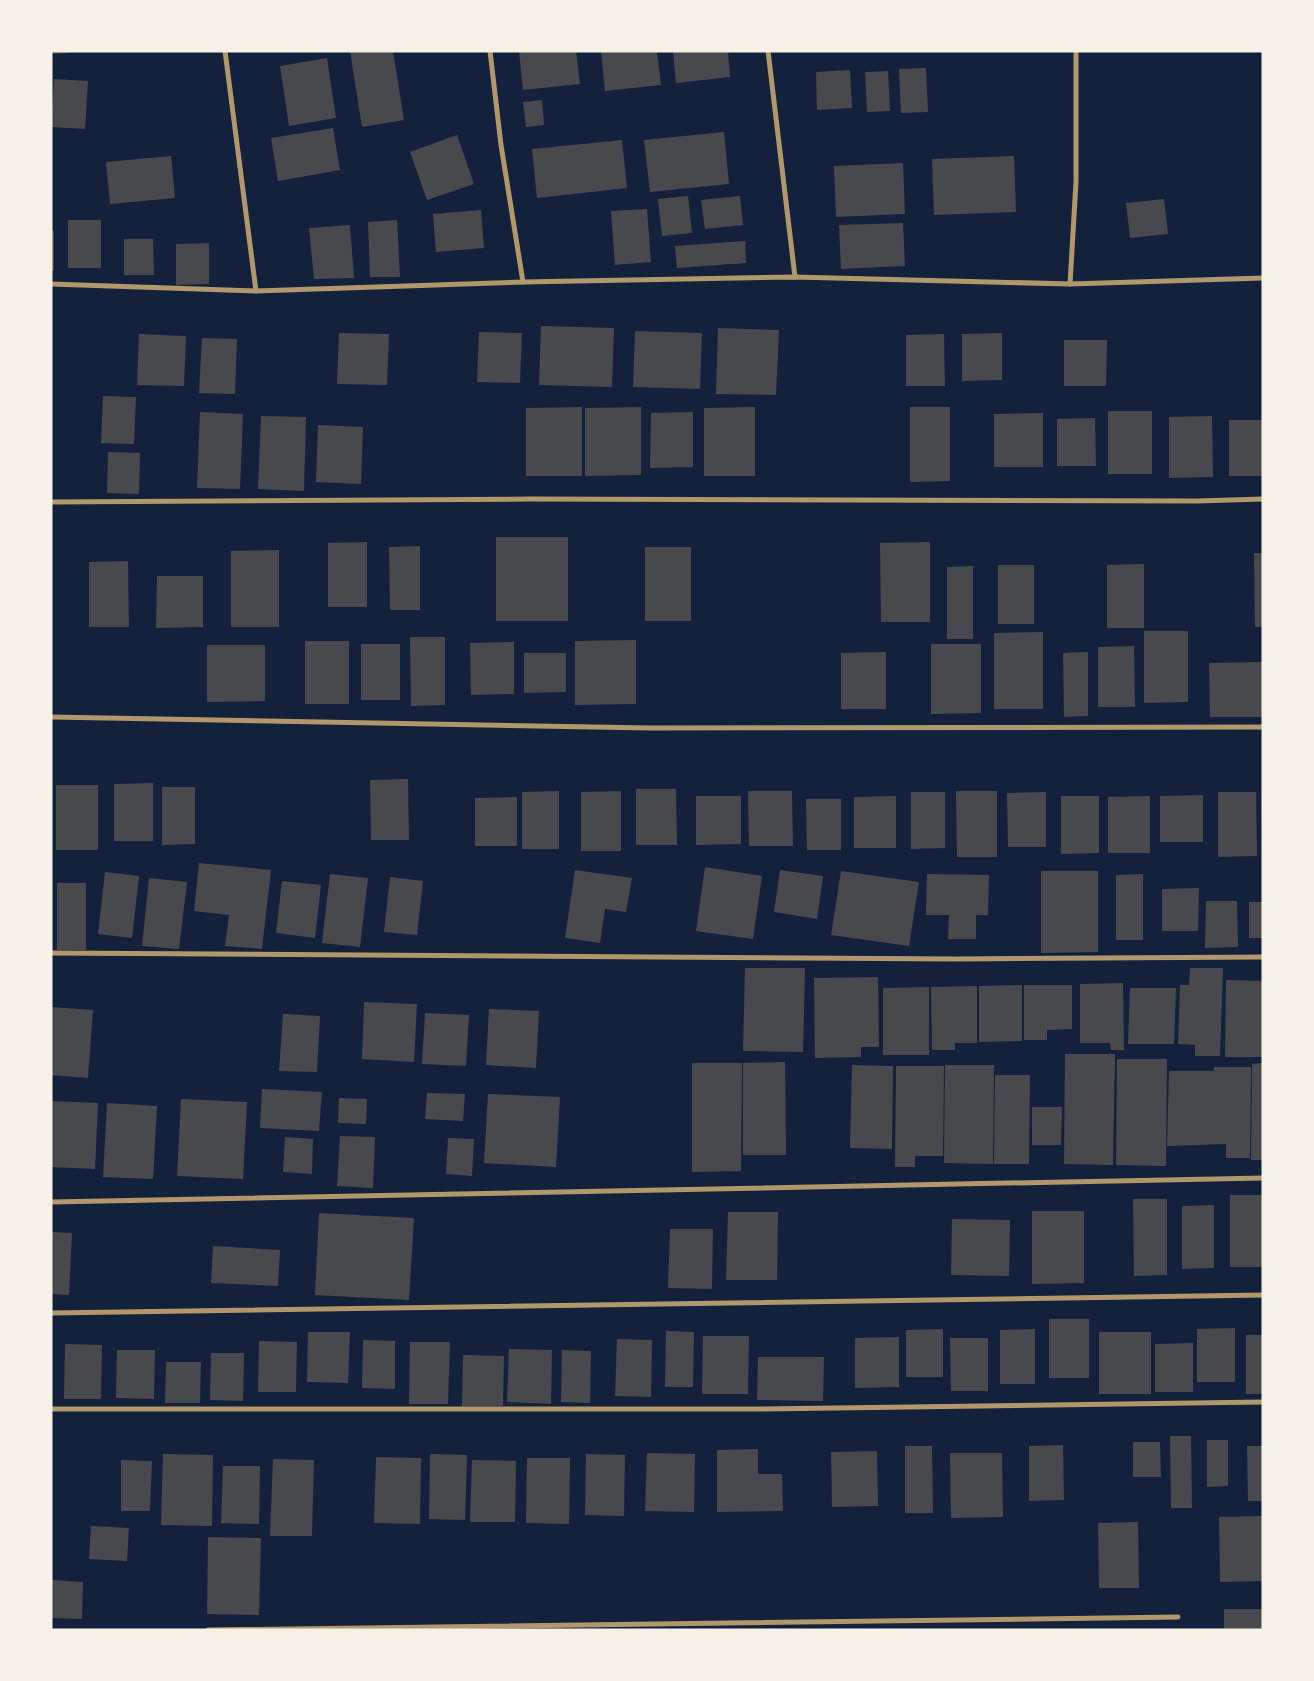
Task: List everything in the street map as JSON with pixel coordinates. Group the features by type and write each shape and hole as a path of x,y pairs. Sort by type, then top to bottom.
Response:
{"street":[{"path":"225,51 256,292"},
{"path":"490,51 501,146 523,282"},
{"path":"768,51 794,277"},
{"path":"1070,284 1076,182 1076,51"},
{"path":"51,284 256,292 523,282 794,277 1070,284 1263,278"},
{"path":"51,502 530,499 1263,499"},
{"path":"51,717 651,728 1263,727"},
{"path":"51,953 956,959 1263,957"},
{"path":"51,1202 1263,1178"},
{"path":"51,1313 1263,1295"},
{"path":"51,1409 759,1409 1263,1402"},
{"path":"208,1630 1178,1617"}],"building":[{"path":"51,51 69,51 69,53 51,54"},
{"path":"350,51 393,51 404,120 362,127"},
{"path":"519,51 576,51 580,84 523,90"},
{"path":"601,51 657,51 661,85 605,91"},
{"path":"673,51 728,51 730,77 676,83"},
{"path":"327,58 336,118 289,126 280,66"},
{"path":"926,68 928,112 901,113 899,69"},
{"path":"850,70 852,108 817,110 816,72"},
{"path":"888,71 890,111 867,112 865,72"},
{"path":"54,79 88,81 85,129 51,127"},
{"path":"542,100 544,125 526,127 523,102"},
{"path":"333,128 340,170 278,181 271,138"},
{"path":"724,132 729,184 650,192 644,140"},
{"path":"457,135 474,184 427,200 410,152"},
{"path":"622,140 627,188 537,198 532,149"},
{"path":"171,156 175,198 110,204 106,162"},
{"path":"1014,156 1016,212 934,215 932,159"},
{"path":"903,163 905,214 836,217 834,166"},
{"path":"688,196 692,233 662,236 658,199"},
{"path":"740,196 743,225 705,229 701,200"},
{"path":"1164,199 1168,234 1130,238 1126,203"},
{"path":"647,209 651,262 615,265 611,211"},
{"path":"481,210 484,248 436,252 433,214"},
{"path":"68,220 101,220 101,268 68,268"},
{"path":"397,220 400,277 370,277 368,222"},
{"path":"903,223 905,266 841,269 839,225"},
{"path":"350,225 354,278 314,279 309,228"},
{"path":"51,231 54,231 54,271 51,271"},
{"path":"124,239 153,239 154,275 124,275"},
{"path":"745,241 746,263 677,268 675,246"},
{"path":"209,243 209,284 176,285 176,244"},
{"path":"541,326 614,328 612,387 539,385"},
{"path":"718,328 779,330 776,395 716,394"},
{"path":"635,331 702,333 700,389 633,387"},
{"path":"479,332 522,333 520,383 477,382"},
{"path":"339,333 389,334 387,385 337,384"},
{"path":"1002,333 1002,380 962,381 962,334"},
{"path":"139,334 186,336 184,386 137,385"},
{"path":"944,334 945,386 906,386 906,335"},
{"path":"202,338 237,339 235,394 199,393"},
{"path":"1064,340 1107,340 1106,386 1064,386"},
{"path":"103,396 136,397 134,444 101,443"},
{"path":"582,407 582,476 526,476 526,408"},
{"path":"641,407 641,475 585,476 585,408"},
{"path":"755,407 755,476 704,476 704,408"},
{"path":"910,407 950,407 950,481 910,482"},
{"path":"1108,411 1152,411 1152,474 1108,474"},
{"path":"200,412 243,414 240,489 197,488"},
{"path":"693,412 693,467 650,468 651,413"},
{"path":"1043,413 1043,467 994,467 994,414"},
{"path":"261,416 306,417 304,491 258,489"},
{"path":"1212,416 1213,477 1169,478 1169,417"},
{"path":"1095,418 1096,466 1057,466 1057,419"},
{"path":"1229,420 1263,420 1263,476 1229,476"},
{"path":"318,425 363,427 361,484 316,482"},
{"path":"108,452 140,453 139,494 107,493"},
{"path":"496,537 568,537 568,621 496,621"},
{"path":"367,542 367,607 328,607 328,543"},
{"path":"930,542 930,622 881,622 880,543"},
{"path":"420,546 420,610 390,610 389,547"},
{"path":"645,547 691,547 691,621 645,621"},
{"path":"279,550 279,627 231,627 231,551"},
{"path":"1254,553 1263,553 1263,627 1255,627"},
{"path":"128,561 129,627 89,627 89,562"},
{"path":"1144,564 1144,628 1107,628 1107,565"},
{"path":"998,565 1034,565 1034,624 998,624"},
{"path":"973,566 973,639 947,639 947,567"},
{"path":"157,576 203,576 203,627 156,628"},
{"path":"1144,631 1188,631 1188,702 1144,703"},
{"path":"1043,632 1043,709 994,709 994,633"},
{"path":"410,637 445,637 445,705 411,706"},
{"path":"636,640 636,704 575,705 575,641"},
{"path":"305,641 349,641 349,704 305,704"},
{"path":"514,642 514,694 471,695 470,643"},
{"path":"361,644 400,644 400,700 361,700"},
{"path":"931,644 981,644 981,713 931,714"},
{"path":"207,645 265,645 265,701 207,702"},
{"path":"1134,646 1135,707 1098,707 1098,647"},
{"path":"886,652 886,709 841,709 841,653"},
{"path":"1088,652 1088,716 1064,717 1063,653"},
{"path":"524,653 566,653 566,692 524,693"},
{"path":"1263,662 1263,717 1210,717 1209,663"},
{"path":"408,779 409,840 371,840 370,780"},
{"path":"153,783 153,841 114,841 114,784"},
{"path":"56,785 98,785 98,850 56,850"},
{"path":"162,787 195,787 195,844 162,845"},
{"path":"636,789 676,789 677,845 636,845"},
{"path":"559,791 559,849 522,849 522,792"},
{"path":"621,791 621,851 581,851 581,792"},
{"path":"748,791 792,791 793,846 749,846"},
{"path":"956,791 997,791 997,857 957,857"},
{"path":"911,792 945,792 945,848 911,849"},
{"path":"1046,792 1046,847 1008,847 1007,793"},
{"path":"1218,792 1256,792 1257,856 1218,857"},
{"path":"1203,795 1203,842 1160,842 1160,796"},
{"path":"696,796 741,796 741,844 696,845"},
{"path":"896,796 896,848 854,848 854,797"},
{"path":"1061,796 1099,796 1099,853 1061,854"},
{"path":"1150,796 1150,853 1108,853 1108,797"},
{"path":"517,797 517,846 475,846 475,798"},
{"path":"806,799 841,799 841,850 807,850"},
{"path":"199,863 271,870 262,949 225,946 229,915 194,911"},
{"path":"705,867 762,876 753,939 696,931"},
{"path":"575,870 632,878 626,912 605,909 600,943 565,938"},
{"path":"780,870 823,876 817,919 774,912"},
{"path":"841,871 919,882 909,946 831,935"},
{"path":"1041,871 1098,871 1098,952 1041,953"},
{"path":"105,872 139,876 132,938 98,934"},
{"path":"330,874 368,878 360,947 322,943"},
{"path":"927,874 989,875 988,915 976,915 976,939 948,939 949,915 926,915"},
{"path":"1143,874 1143,940 1116,940 1116,875"},
{"path":"390,877 423,881 417,935 384,932"},
{"path":"149,878 187,882 179,949 142,946"},
{"path":"282,881 321,885 315,938 276,933"},
{"path":"57,883 86,883 86,950 57,950"},
{"path":"1199,888 1198,931 1162,931 1162,889"},
{"path":"1206,901 1237,901 1238,947 1205,948"},
{"path":"1249,902 1263,902 1263,938 1249,938"},
{"path":"745,968 805,968 803,1052 743,1051"},
{"path":"1190,968 1223,968 1220,1056 1195,1056 1195,1045 1178,1044 1180,985 1189,985"},
{"path":"878,977 879,1047 861,1047 861,1057 815,1058 814,978"},
{"path":"1226,980 1263,981 1263,1057 1225,1057"},
{"path":"1123,983 1124,1050 1111,1050 1110,1043 1080,1043 1080,984"},
{"path":"1022,985 1022,1041 979,1042 979,986"},
{"path":"1024,985 1072,985 1072,1029 1047,1030 1047,1040 1024,1040"},
{"path":"977,986 977,1043 955,1043 955,1050 932,1050 931,987"},
{"path":"929,987 929,1055 883,1055 883,988"},
{"path":"1130,988 1176,988 1174,1044 1128,1044"},
{"path":"364,1002 417,1004 414,1062 362,1059"},
{"path":"51,1007 93,1010 88,1078 51,1075"},
{"path":"489,1009 539,1011 536,1068 486,1065"},
{"path":"425,1013 469,1015 466,1066 422,1064"},
{"path":"283,1014 320,1016 317,1072 279,1071"},
{"path":"1065,1054 1115,1054 1113,1165 1064,1164"},
{"path":"1117,1059 1167,1059 1166,1166 1116,1165"},
{"path":"785,1062 786,1155 743,1155 743,1063"},
{"path":"692,1063 742,1063 741,1171 692,1172"},
{"path":"1263,1063 1263,1160 1251,1160 1252,1064"},
{"path":"852,1065 893,1066 892,1149 850,1148"},
{"path":"945,1065 994,1065 993,1164 944,1163"},
{"path":"896,1066 944,1066 943,1156 915,1156 915,1167 895,1167"},
{"path":"1214,1067 1251,1067 1250,1158 1226,1158 1226,1144 1167,1146 1169,1071 1214,1071"},
{"path":"995,1075 1030,1075 1029,1164 994,1164"},
{"path":"262,1089 322,1092 319,1131 260,1128"},
{"path":"427,1093 465,1094 463,1121 425,1119"},
{"path":"488,1094 560,1097 556,1167 484,1163"},
{"path":"339,1098 367,1099 366,1124 338,1123"},
{"path":"181,1099 247,1102 243,1179 177,1176"},
{"path":"51,1101 98,1103 95,1169 51,1167"},
{"path":"107,1103 157,1106 153,1179 103,1177"},
{"path":"1032,1107 1062,1107 1061,1145 1032,1145"},
{"path":"340,1136 375,1137 373,1188 337,1186"},
{"path":"285,1137 313,1139 312,1174 283,1172"},
{"path":"448,1138 474,1139 472,1176 446,1174"},
{"path":"1230,1195 1263,1195 1263,1267 1230,1267"},
{"path":"1133,1199 1167,1199 1167,1275 1134,1276"},
{"path":"1214,1205 1214,1268 1182,1269 1182,1206"},
{"path":"1032,1211 1084,1211 1084,1283 1032,1284"},
{"path":"728,1212 778,1212 777,1280 726,1280"},
{"path":"319,1213 414,1218 409,1300 315,1295"},
{"path":"952,1219 1010,1220 1009,1276 951,1275"},
{"path":"670,1229 713,1229 712,1289 668,1288"},
{"path":"51,1232 72,1233 69,1295 51,1294"},
{"path":"213,1246 280,1250 278,1286 211,1283"},
{"path":"1049,1319 1089,1319 1089,1378 1049,1378"},
{"path":"1235,1328 1235,1382 1197,1382 1197,1329"},
{"path":"943,1329 943,1377 906,1377 906,1330"},
{"path":"1035,1329 1035,1384 1000,1384 1000,1330"},
{"path":"666,1331 694,1332 693,1387 665,1387"},
{"path":"308,1332 350,1332 348,1383 307,1382"},
{"path":"1099,1332 1151,1332 1151,1394 1099,1394"},
{"path":"1246,1335 1263,1335 1263,1394 1246,1394"},
{"path":"703,1336 749,1336 748,1394 702,1394"},
{"path":"899,1337 899,1387 855,1388 855,1338"},
{"path":"950,1338 988,1338 988,1391 951,1391"},
{"path":"617,1339 652,1340 651,1397 615,1396"},
{"path":"363,1340 395,1341 395,1389 362,1388"},
{"path":"259,1341 297,1342 296,1392 258,1392"},
{"path":"410,1342 450,1342 448,1404 409,1404"},
{"path":"1193,1343 1193,1392 1155,1392 1155,1344"},
{"path":"65,1344 102,1345 101,1399 64,1399"},
{"path":"509,1349 552,1350 551,1404 507,1402"},
{"path":"117,1350 155,1350 154,1399 116,1398"},
{"path":"562,1350 591,1351 590,1403 561,1402"},
{"path":"211,1353 244,1353 243,1401 210,1400"},
{"path":"463,1355 504,1356 503,1406 462,1406"},
{"path":"758,1357 824,1357 823,1401 757,1400"},
{"path":"166,1362 201,1362 200,1403 165,1403"},
{"path":"1170,1436 1191,1436 1192,1508 1171,1508"},
{"path":"1207,1440 1228,1440 1228,1486 1207,1487"},
{"path":"1133,1442 1160,1442 1161,1477 1133,1477"},
{"path":"1063,1445 1064,1500 1029,1501 1029,1446"},
{"path":"905,1446 932,1446 933,1513 905,1513"},
{"path":"1247,1446 1263,1446 1263,1501 1248,1501"},
{"path":"758,1449 758,1474 782,1474 783,1511 717,1512 717,1450"},
{"path":"877,1451 878,1506 832,1507 831,1452"},
{"path":"647,1453 695,1454 694,1512 645,1511"},
{"path":"950,1453 1002,1453 1003,1517 951,1518"},
{"path":"163,1454 213,1455 212,1526 161,1525"},
{"path":"430,1454 467,1455 465,1520 429,1519"},
{"path":"586,1454 625,1455 624,1516 585,1515"},
{"path":"376,1457 421,1458 420,1524 374,1523"},
{"path":"527,1458 570,1458 569,1524 526,1523"},
{"path":"273,1459 314,1460 312,1536 270,1536"},
{"path":"121,1460 152,1461 150,1511 121,1511"},
{"path":"472,1460 516,1461 515,1522 470,1522"},
{"path":"223,1466 260,1466 259,1524 221,1523"},
{"path":"1263,1516 1263,1581 1220,1582 1219,1517"},
{"path":"1138,1522 1139,1588 1099,1588 1098,1523"},
{"path":"91,1526 129,1528 127,1561 89,1559"},
{"path":"208,1537 261,1538 259,1615 207,1614"},
{"path":"52,1580 83,1582 82,1619 51,1618"},
{"path":"1224,1609 1263,1609 1263,1630 1224,1630"}]}
